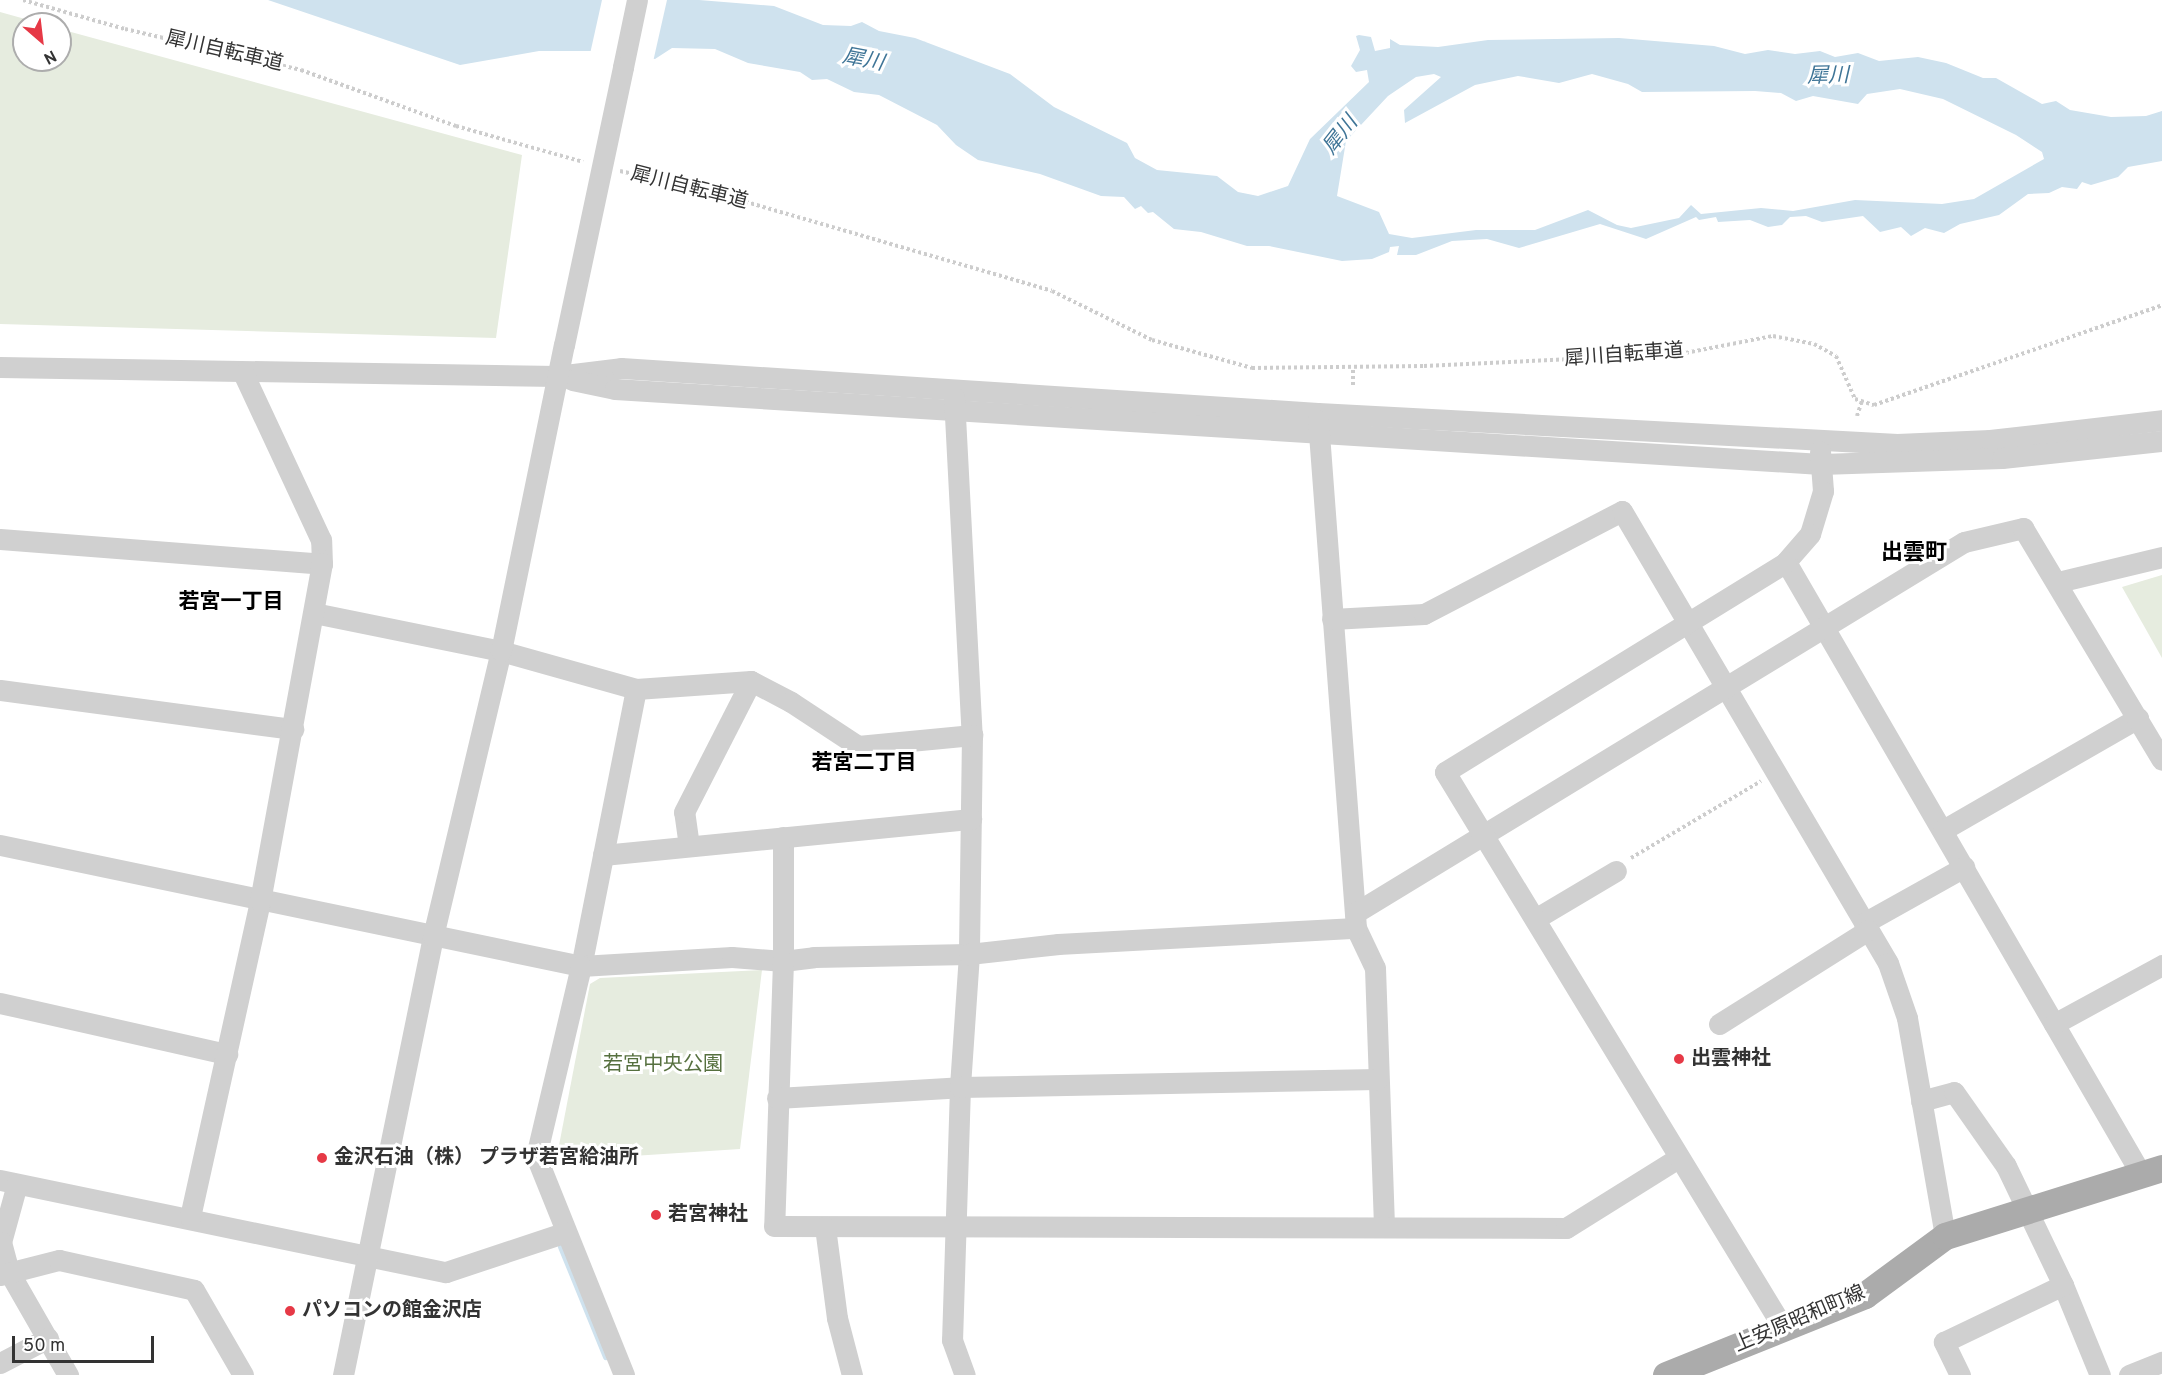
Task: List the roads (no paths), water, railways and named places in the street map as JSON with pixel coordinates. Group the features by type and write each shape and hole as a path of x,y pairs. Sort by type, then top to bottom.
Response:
{"main road":[{"name":"上安原昭和町線","path":"1666,1375 1865,1295 1945,1236 2028,1212 2151,1171"}],"street":[{"path":"343,1375 433,936 501,651 637,0"},
{"path":"0,367 243,373 557,376 621,368 954,401 1318,423 1821,464 2002,458 2162,441"},
{"path":"190,1217 260,901 322,564 321,540 243,373"},
{"path":"954,401 972,735 969,954 960,1087 952,1340 965,1375"},
{"path":"1318,423 1896,444 1990,440 2162,420"},
{"path":"1318,423 1356,920 1375,968 1377,1079 1384,1225"},
{"path":"1784,1329 1678,1158 1535,919 1482,838 1445,772 1786,562 1810,534 1822,490 1820,441"},
{"path":"1332,619 1424,614 1622,511 1727,686 1774,773 1888,963 1907,1018 1945,1236"},
{"path":"0,845 260,901 581,966 732,957 783,961 825,957 969,954 1058,944 1356,920 1482,838 1964,542 2023,528 2058,582 2162,760"},
{"path":"0,539 322,564"},
{"path":"2058,582 2162,557"},
{"path":"1786,562 1826,627 2054,1024 2151,1171"},
{"path":"314,613 501,651 636,689 751,681 800,707 858,746 972,735"},
{"path":"689,846 684,812 751,681"},
{"path":"624,1375 536,1156 581,966 636,689"},
{"path":"0,690 293,729"},
{"path":"1943,830 2138,718"},
{"path":"603,855 971,819"},
{"path":"783,837 783,961 774,1226 1384,1225 1566,1228 1678,1158"},
{"path":"1719,1024 1866,926 1964,867"},
{"path":"1535,919 1616,871"},
{"path":"2054,1024 2162,965"},
{"path":"0,1003 227,1054"},
{"path":"777,1098 960,1087 1377,1079"},
{"path":"1921,1101 1954,1092 2006,1166 2063,1285 2100,1375"},
{"path":"68,1375 48,1338 5,1273 1,1242 8,1182 190,1217 367,1258 446,1272 566,1232"},
{"path":"825,1227 837,1318 852,1375"},
{"path":"5,1273 59,1260 194,1290 243,1375"},
{"path":"1960,1375 1944,1342 2063,1285"},
{"path":"0,1363 48,1338"},
{"path":"2129,1375 2161,1366"}],"water":[{"name":"犀川","path":"268,0 699,0 774,6 823,25 851,26 862,22 879,31 915,38 1010,74 1054,107 1127,143 1135,158 1157,170 1217,176 1238,192 1258,196 1288,186 1310,139 1369,82 1367,70 1356,72 1351,66 1360,50 1356,36 1359,35 1371,37 1375,51 1390,48 1390,39 1400,45 1438,47 1488,40 1619,38 1714,46 1745,54 1768,50 1795,54 1820,51 1835,57 1858,53 1879,61 1918,57 1946,63 1983,78 1996,78 2042,104 2056,101 2070,110 2111,117 2146,116 2162,111 2162,161 2128,167 2118,177 2091,185 2082,182 2077,189 2062,187 2049,193 2028,194 1999,215 1960,224 1944,233 1925,228 1911,236 1901,227 1880,232 1863,216 1822,222 1806,216 1790,217 1782,225 1768,227 1750,220 1718,222 1716,217 1699,220 1696,217 1646,239 1600,224 1519,248 1487,239 1452,241 1416,255 1397,255 1399,246 1390,247 1389,252 1372,259 1342,261 1269,246 1247,246 1201,232 1174,229 1153,212 1148,213 1141,206 1135,209 1124,197 1101,196 1040,174 978,160 956,145 937,125 879,95 854,92 827,79 812,80 800,72 748,63 715,49 672,48 655,59 591,51 539,51 460,65","holes":["1434,74 1441,77 1404,110 1405,123 1475,85 1518,76 1559,83 1592,74 1628,84 1642,92 1755,91 1781,93 1796,101 1813,96 1858,104 1867,94 1900,89 1943,99 2016,135 2042,152 2044,159 1974,199 1942,204 1855,200 1793,211 1761,208 1701,214 1691,205 1679,218 1631,228 1617,225 1588,210 1535,230 1476,230 1412,238 1389,234 1379,212 1337,196 1346,141 1388,96 1416,77"]}],"waterway":[{"path":"561,1247 606,1357"}],"place":[{"name":"出雲神社","path":"1679,1059"},
{"name":"金沢石油（株） プラザ若宮給油所","path":"322,1158"},
{"name":"若宮神社","path":"656,1215"},
{"name":"パソコンの館金沢店","path":"290,1311"}],"district":[{"name":"出雲町","path":"1914,554"},
{"name":"若宮一丁目","path":"231,603"},
{"name":"若宮二丁目","path":"864,764"}],"park label":[{"name":"若宮中央公園","path":"663,1065"}]}
